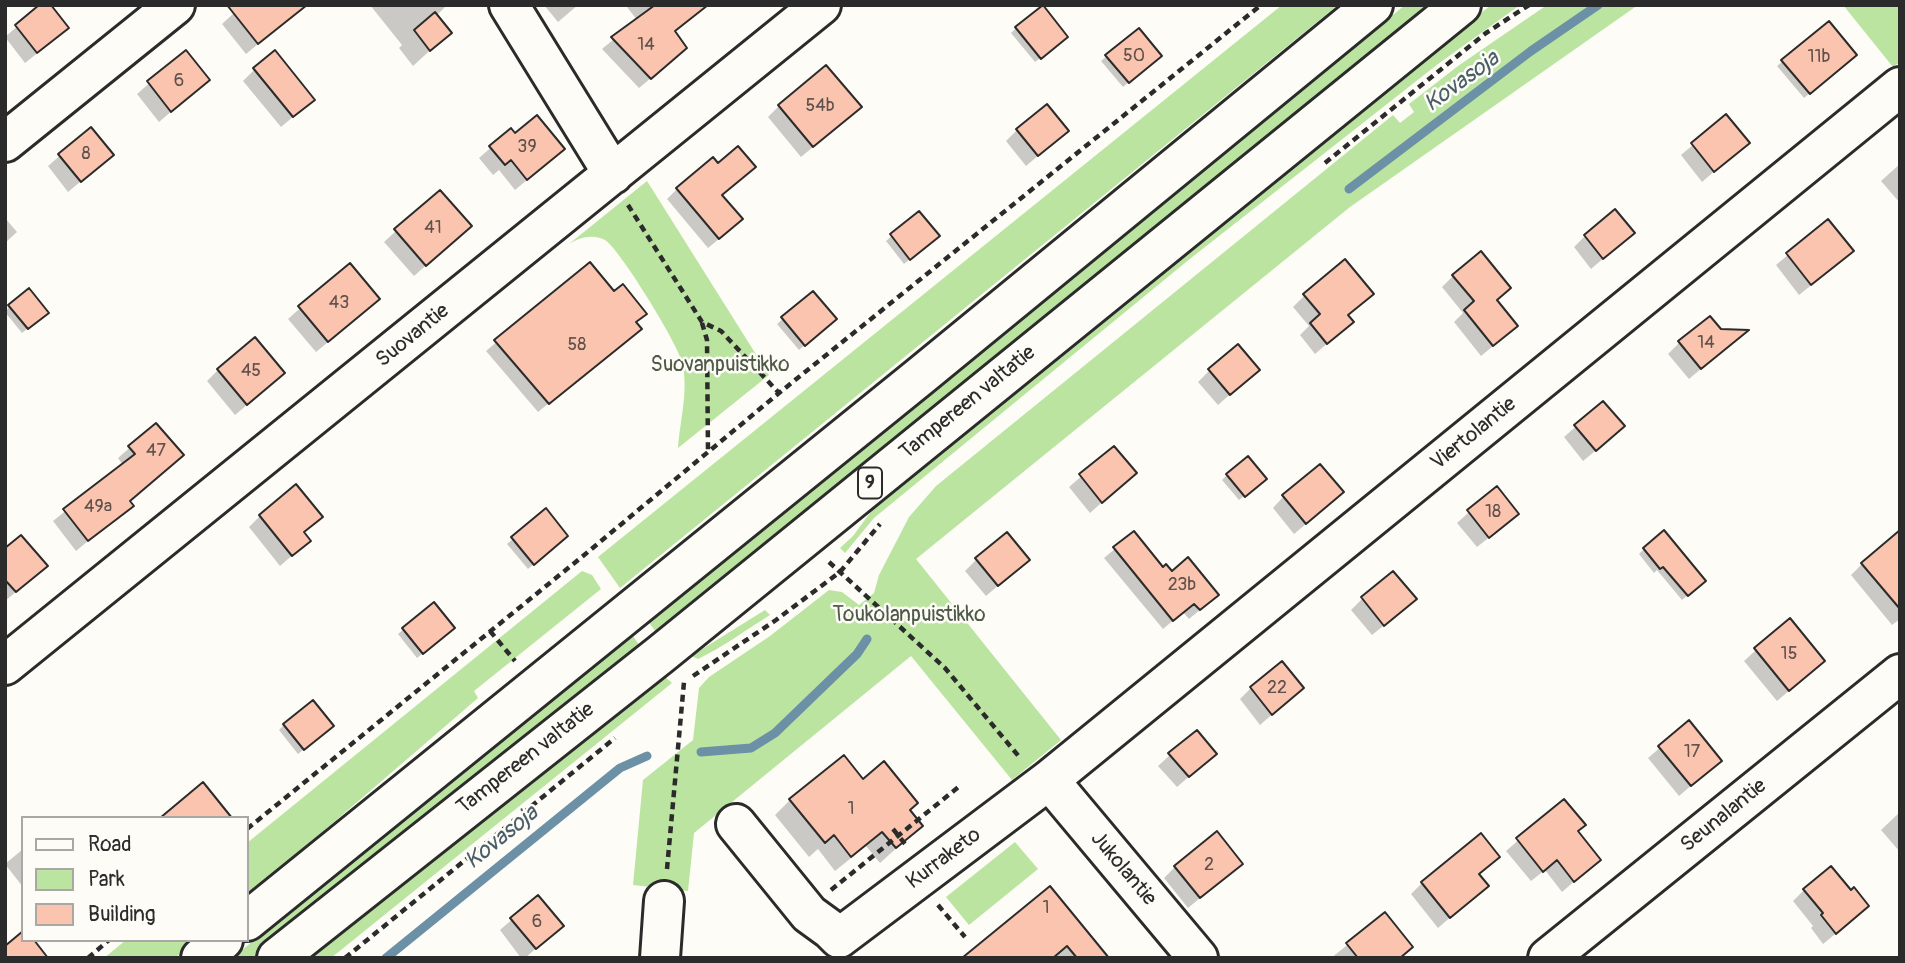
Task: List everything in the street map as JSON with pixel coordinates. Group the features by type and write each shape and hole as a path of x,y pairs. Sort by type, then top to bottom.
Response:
{"main road":[{"path":"5,142 175,5"},
{"path":"509,5 613,174"},
{"name":"Suovantie","path":"5,665 821,5"},
{"path":"248,920 929,370 1373,5"},
{"name":"Tampereen valtatie","path":"277,958 661,653 1461,5"},
{"name":"Viertolantie","path":"1049,780 1900,87"},
{"name":"Seunalantie","path":"1548,958 1900,674"},
{"name":"Kurraketo","path":"806,911 839,938 1049,780"},
{"name":"Jukolantie","path":"1049,780 1198,958"},
{"path":"736,824 806,911"},
{"path":"660,958 664,901"},
{"path":"201,958 221,942"}],"path":[{"path":"248,828 779,393 1261,5"},
{"path":"1325,164 1486,33 1529,5"},
{"path":"613,174 620,193 702,322 707,340 708,452"},
{"path":"702,322 721,331 779,393"},
{"path":"673,691 840,572 883,520"},
{"path":"829,562 945,668 1030,769 1049,780"},
{"path":"491,631 515,662"},
{"path":"664,901 684,682"},
{"path":"345,958 620,734"},
{"path":"806,911 961,785"},
{"path":"88,958 107,942"}],"green space":[{"path":"1282,5 1338,5 620,588 598,557"},
{"path":"1405,5 1433,5 656,632 647,620 990,345"},
{"path":"1491,5 1520,5 1438,64 1191,258 874,518 845,553 840,548 853,536 881,498"},
{"name":"Toukolanpuistikko","path":"1547,5 1638,5 1350,207 916,559 1061,740 1012,780 911,656 694,833 688,891 633,885 643,780 693,740 699,688 709,677 770,636 829,590 842,592 859,605 874,593 879,575 909,517 936,486 1393,115 1400,123 1414,112 1409,104 1458,66"},
{"path":"1843,5 1900,5 1900,62 1893,67"},
{"name":"Suovanpuistikko","path":"647,181 769,375 678,448 684,372 670,336 634,277 605,240 587,237 569,244"},
{"path":"582,571 592,575 601,589 474,691 478,698 248,896 248,842"},
{"path":"765,610 770,615 725,644 698,659 691,656"},
{"path":"632,635 640,646 255,958 232,958"},
{"path":"664,676 672,683 331,958 310,958"},
{"path":"1015,842 1038,869 969,925 946,897"},
{"path":"124,942 194,942 175,958 104,958"}],"building":[{"path":"39,5 51,5 69,28 37,53 15,25"},
{"path":"227,5 307,5 258,44"},
{"path":"655,5 708,5 675,31 687,48 651,79 611,37"},
{"path":"1043,5 1068,37 1041,59 1015,27"},
{"path":"435,12 452,33 430,51 414,30"},
{"path":"1829,21 1857,55 1810,94 1781,60"},
{"path":"1139,28 1162,56 1129,83 1105,55"},
{"path":"186,50 210,80 171,112 147,81"},
{"path":"275,50 315,100 293,117 253,68"},
{"path":"826,65 862,107 813,147 778,105"},
{"path":"1047,104 1069,131 1038,156 1016,129"},
{"path":"1726,114 1750,143 1714,172 1691,143"},
{"path":"537,115 565,149 527,180 511,160 505,165 489,146 511,128 515,133"},
{"path":"91,127 114,155 81,182 58,154"},
{"path":"738,146 756,167 722,195 743,219 719,239 676,188 713,157 718,163"},
{"path":"440,190 472,226 426,266 394,229"},
{"path":"1615,209 1635,233 1603,259 1584,235"},
{"path":"919,211 940,236 910,260 890,234"},
{"path":"1828,219 1854,251 1811,285 1786,253"},
{"path":"1481,251 1511,288 1497,300 1518,326 1493,346 1464,310 1474,301 1452,275"},
{"path":"1345,259 1374,294 1348,315 1354,322 1327,344 1310,323 1320,314 1303,294"},
{"path":"590,262 614,291 623,284 647,314 636,322 642,329 549,404 494,340"},
{"path":"350,263 380,299 328,342 298,306"},
{"path":"29,288 49,313 28,329 8,305"},
{"path":"813,291 837,319 805,346 781,317"},
{"path":"1710,316 1721,329 1749,330 1701,369 1678,341"},
{"path":"255,337 285,373 247,405 217,369"},
{"path":"1238,344 1260,370 1230,395 1208,369"},
{"path":"1603,401 1625,426 1596,451 1574,425"},
{"path":"156,423 184,455 130,501 134,506 88,541 63,509 135,454 128,446"},
{"path":"1114,446 1137,473 1102,503 1079,474"},
{"path":"1248,456 1267,479 1245,497 1226,474"},
{"path":"1320,464 1344,492 1306,524 1282,495"},
{"path":"296,484 323,517 304,532 311,541 292,556 259,515"},
{"path":"1497,486 1519,514 1489,538 1467,510"},
{"path":"546,508 568,536 534,565 511,537"},
{"path":"1664,530 1706,581 1688,596 1643,548"},
{"path":"1900,530 1900,609 1861,563"},
{"path":"1134,531 1163,567 1166,564 1172,571 1188,557 1219,595 1200,610 1194,604 1173,621 1113,547"},
{"path":"1007,532 1030,560 998,586 975,558"},
{"path":"21,535 48,566 16,592 5,580 5,548"},
{"path":"1393,571 1417,599 1384,626 1361,597"},
{"path":"434,602 455,628 423,654 402,628"},
{"path":"1790,618 1825,661 1789,691 1754,648"},
{"path":"1282,661 1304,688 1272,715 1250,687"},
{"path":"313,700 334,726 304,750 283,724"},
{"path":"1689,720 1722,761 1691,786 1658,746"},
{"path":"1197,730 1217,754 1189,777 1168,753"},
{"path":"844,755 863,779 884,761 918,803 910,810 923,826 896,848 882,832 851,857 834,835 825,843 789,799"},
{"path":"203,782 230,816 162,816"},
{"path":"1564,799 1586,825 1578,831 1601,860 1574,882 1557,860 1543,872 1516,838"},
{"path":"1217,831 1243,864 1200,898 1174,866"},
{"path":"1481,833 1500,857 1479,874 1489,886 1450,918 1421,882"},
{"path":"1831,866 1851,890 1854,887 1869,906 1836,934 1803,889"},
{"path":"1050,886 1109,958 1077,958 1067,946 1053,958 962,958"},
{"path":"538,895 564,926 536,949 510,918"},
{"path":"1385,912 1413,947 1400,958 1358,958 1346,943"},
{"path":"21,933 21,942 36,942 48,958 5,958 5,946"}],"waterway":[{"name":"Kovasoja","path":"1349,189 1531,51 1598,5"},
{"path":"701,752 751,748 775,733 857,654 867,639"},
{"name":"Kovasoja","path":"386,958 620,768 647,756"}]}
